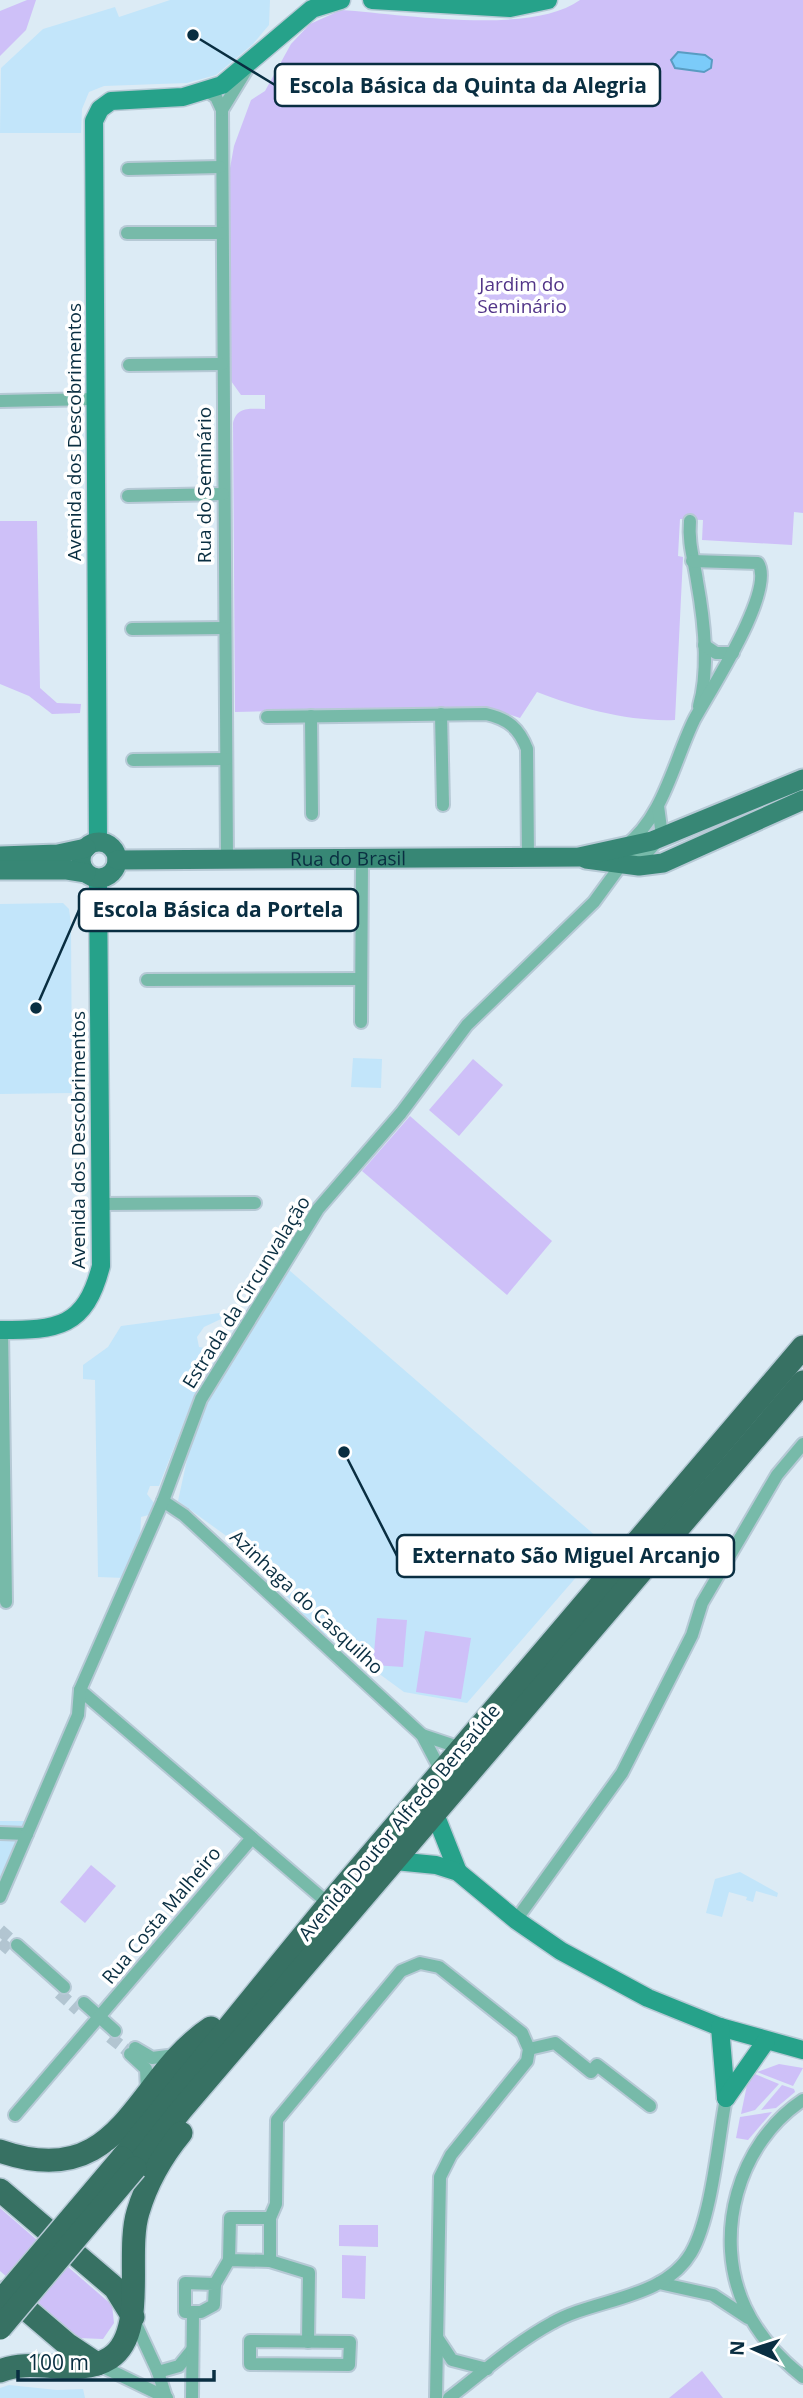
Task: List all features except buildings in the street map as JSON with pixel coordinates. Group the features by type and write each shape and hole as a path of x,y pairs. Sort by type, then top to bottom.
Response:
{"highway":[{"name":"Avenida Doutor Alfredo Bensaúde","path":"0,2328 47,2277 242,2008 803,1347"},
{"name":"Avenida Doutor Alfredo Bensaúde","path":"0,2302 181,2110 293,1982 803,1382"},
{"path":"0,2371 10,2366 65,2367 96,2364 122,2347 133,2318 132,2243 137,2213 149,2182 171,2146 259,2032 293,1982"},
{"path":"0,2151 40,2161 76,2157 118,2132 183,2053 202,2035 242,2008"},
{"path":"0,2190 115,2288 133,2318"},
{"path":"0,2287 67,2344 96,2364"}],"main road":[{"name":"Rua do Brasil","path":"621,857 803,779"},
{"name":"Rua do Brasil","path":"117,860 621,857 652,866 803,800"},
{"path":"92,845 80,858 92,876"},
{"path":"0,856 58,854 92,845 113,848 117,860 113,872 92,876 66,870 0,870"}],"street":[{"path":"207,91 229,81 277,36 312,9 341,0"},
{"path":"372,0 510,8 544,2"},
{"path":"222,110 250,64"},
{"path":"207,91 216,97 222,110"},
{"name":"Avenida dos Descobrimentos","path":"92,845 93,142 96,115 104,105 114,101 183,97 207,91"},
{"name":"Rua do Seminário","path":"222,110 220,167 227,860"},
{"path":"128,169 220,167"},
{"path":"127,233 221,233"},
{"path":"129,365 222,365"},
{"path":"0,401 94,399"},
{"path":"128,496 223,494"},
{"path":"690,521 692,561 704,645 703,684 696,717"},
{"path":"692,561 752,561 760,566 757,594 733,653 696,717"},
{"path":"132,629 225,628"},
{"path":"704,645 716,653 733,653"},
{"path":"441,714 443,805"},
{"path":"267,717 486,714 500,717 520,733 527,749 528,859"},
{"path":"311,716 312,814"},
{"name":"Estrada da Circunvalação","path":"0,1897 78,1715 80,1690 163,1501 201,1399 318,1209 401,1113 467,1025 599,896 621,857 658,806 696,717"},
{"path":"133,760 226,759"},
{"path":"657,841 658,806"},
{"path":"650,819 648,828 657,841 678,856"},
{"path":"361,1022 362,859"},
{"name":"Avenida dos Descobrimentos","path":"1,1330 42,1330 67,1322 83,1309 95,1293 102,1266 92,876"},
{"path":"147,980 361,979"},
{"path":"102,1204 255,1203"},
{"path":"1,1330 6,1602"},
{"path":"516,1920 622,1773 692,1635 702,1603 777,1475 803,1444"},
{"name":"Azinhaga do Casquilho","path":"163,1501 184,1515 422,1735 441,1771"},
{"path":"80,1690 328,1904"},
{"name":"Azinhaga do Casquilho","path":"422,1735 461,1748"},
{"path":"435,1814 458,1872"},
{"path":"0,1833 27,1834"},
{"name":"Rua Costa Malheiro","path":"15,2115 252,1838"},
{"path":"395,1861 436,1865 458,1872 516,1920 604,1975 648,1998 720,2027 803,2050"},
{"path":"15,1949 61,1990"},
{"path":"270,2261 270,2218 276,2204 277,2120 401,1971 420,1963 432,1964 446,1971 522,2033 529,2049 524,2066 451,2155 443,2169 439,2186 436,2398"},
{"path":"81,2006 113,2034"},
{"path":"449,2398 560,2318 659,2283 684,2263 699,2236 726,2098 720,2027"},
{"path":"726,2098 766,2041"},
{"path":"529,2049 555,2043 591,2072 597,2065 650,2106"},
{"path":"147,2097 146,2069 132,2051 160,2059 183,2053"},
{"path":"803,2100 759,2144 736,2196 731,2233 734,2271 745,2307 777,2354 803,2377"},
{"path":"215,2284 185,2283 185,2312 201,2312 214,2305 215,2284 229,2260 230,2218 270,2218"},
{"path":"229,2260 270,2261 309,2273 308,2342"},
{"path":"659,2283 713,2295 734,2307 755,2325"},
{"path":"192,2398 193,2312"},
{"path":"133,2318 158,2372 166,2398"},
{"path":"437,2335 444,2352 452,2360 487,2369"},
{"path":"250,2341 308,2342 349,2342 349,2365 250,2364 250,2341"},
{"path":"158,2372 179,2366 192,2350"},
{"path":"96,2364 166,2398"}],"shaded area":[{"path":"170,0 270,0 269,25 253,44 216,75 187,83 104,86 89,92 82,109 81,133 0,133 1,68 43,29 115,7 119,17"},
{"path":"63,903 69,909 71,924 72,1093 0,1094 0,904"},
{"path":"353,1058 382,1059 381,1088 351,1087"},
{"path":"289,1270 605,1544 467,1703 404,1692 314,1626 243,1548 178,1501 199,1404"},
{"path":"220,1313 221,1319 204,1327 197,1337 199,1347 206,1348 199,1363 209,1369 196,1391 159,1486 150,1486 147,1494 154,1503 149,1515 141,1517 140,1539 125,1578 98,1577 95,1380 83,1379 83,1365 108,1347 121,1326"},
{"path":"0,1821 28,1821 0,1884"},
{"path":"740,1872 778,1893 777,1897 756,1891 753,1902 746,1900 747,1897 729,1892 722,1917 706,1913 715,1879"},
{"path":"9,2385 57,2390 83,2389 85,2398 0,2398 0,2388"}],"green space":[{"path":"27,0 36,0 26,30 0,56 0,11"},
{"name":"Jardim do Seminário","path":"580,0 803,0 803,513 794,512 792,545 702,540 703,520 680,519 678,556 683,557 675,720 640,719 604,713 537,692 520,718 488,707 235,712 233,423 241,411 265,409 265,395 241,395 231,381 228,179 234,146 251,100 265,91 291,44 310,24 341,10 431,18 499,20 558,11"},
{"path":"0,521 37,521 40,688 57,703 81,704 80,713 52,714 29,696 0,684"},
{"path":"473,1059 503,1085 459,1136 429,1110"},
{"path":"410,1116 552,1241 507,1295 362,1171"},
{"path":"377,1618 407,1620 403,1667 373,1665"},
{"path":"425,1631 471,1638 461,1699 416,1692"},
{"path":"91,1865 116,1886 85,1923 60,1902"},
{"path":"779,2064 803,2068 793,2086 757,2072"},
{"path":"755,2074 779,2084 755,2110 741,2114 747,2085"},
{"path":"782,2085 794,2089 795,2092 776,2108 761,2110"},
{"path":"772,2112 748,2140 736,2138 740,2117"},
{"path":"0,2208 112,2305 114,2323 103,2339 78,2338 0,2271"},
{"path":"339,2225 378,2225 378,2247 339,2246"},
{"path":"342,2255 366,2256 365,2299 342,2298"},
{"path":"702,2371 723,2398 669,2398"}],"water":[{"path":"678,52 705,55 712,60 711,68 704,72 675,68 671,60"}],"tunnel":[{"path":"0,1930 17,1945"},
{"path":"0,1942 13,1953"},
{"path":"59,1993 78,2010"},
{"path":"110,2037 130,2053"}],"place":[{"name":"Escola Básica da Quinta da Alegria","path":"193,35"},
{"name":"Escola Básica da Portela","path":"36,1008"},
{"name":"Externato São Miguel Arcanjo","path":"344,1452"}]}
